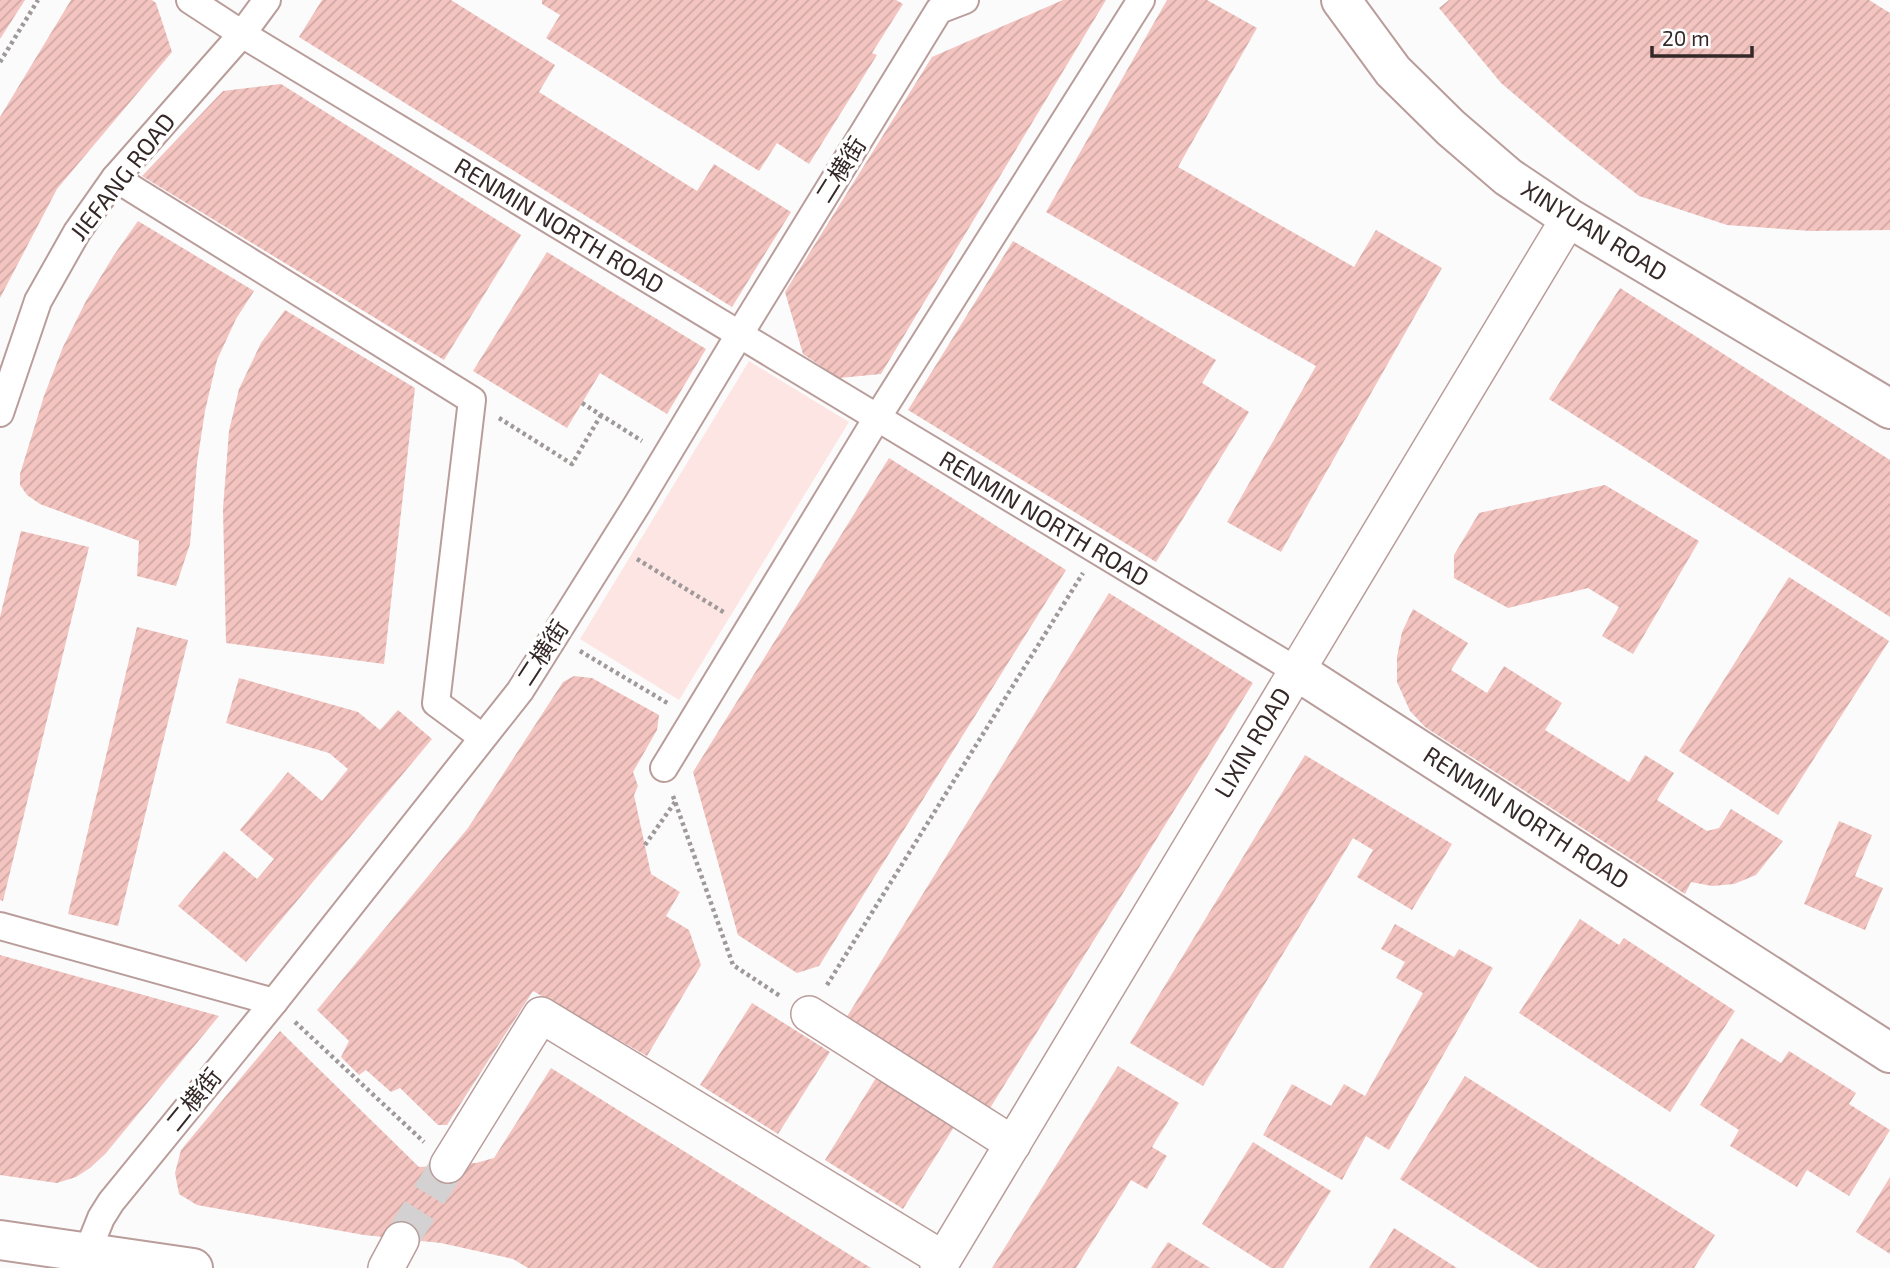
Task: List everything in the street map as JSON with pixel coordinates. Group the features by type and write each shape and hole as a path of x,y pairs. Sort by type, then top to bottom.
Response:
{"main road":[{"name":"XINYUAN ROAD","path":"1341,0 1393,71 1451,128 1508,177 1569,218 1890,410"},
{"name":"RENMIN NORTH ROAD","path":"1297,671 1890,1053"},
{"path":"0,1240 193,1268"}],"street":[{"name":"RENMIN NORTH ROAD","path":"190,0 242,34 1297,671"},
{"name":"JIEFANG ROAD","path":"0,413 38,301 77,232 116,178 242,34 267,0"},
{"name":"二横街","path":"87,1253 101,1218 111,1202 274,1002 520,691 940,10 965,0"},
{"path":"664,768 877,418 1141,0"},
{"path":"116,178 472,400 436,702 482,737"},
{"name":"LIXIN ROAD","path":"940,1264 1569,218"},
{"path":"0,926 274,1002"},
{"path":"809,1014 1013,1143"},
{"path":"448,1165 541,1015 940,1264"}],"path":[{"path":"0,62 38,0"},
{"path":"472,400 572,464 601,415"},
{"path":"582,403 666,457"},
{"path":"613,543 749,629"},
{"path":"664,768 733,965 809,1014 1096,551"},
{"path":"554,635 694,719"},
{"path":"645,845 675,801"},
{"path":"274,1002 448,1165"}],"shaded area":[{"path":"749,361 849,422 679,700 580,639"}],"building":[{"path":"0,0 25,0 0,39"},
{"path":"71,0 152,0 156,3 172,52 57,189 0,298 0,117"},
{"path":"322,0 451,0 555,65 539,92 697,191 714,164 791,212 732,307 299,37"},
{"path":"542,0 896,0 903,4 872,53 877,55 809,164 777,143 759,171 546,38 560,15 542,4"},
{"path":"1063,0 1106,0 881,374 839,378 803,354 785,292 932,57"},
{"path":"1167,0 1207,0 1257,28 1178,167 1354,267 1376,230 1442,268 1281,552 1227,522 1316,366 1046,212"},
{"path":"1449,0 1869,0 1890,13 1890,230 1811,231 1727,225 1639,196 1501,83 1439,8"},
{"path":"281,84 521,235 444,360 142,176 223,91"},
{"path":"138,221 254,291 236,319 217,360 197,463 190,544 176,586 137,576 139,541 40,504 27,495 20,485 20,474 44,396 63,347 86,301"},
{"path":"1013,241 1216,360 1202,383 1249,412 1156,562 908,410"},
{"path":"547,252 706,349 667,414 600,373 567,428 473,371"},
{"path":"1620,288 1890,460 1890,617 1549,399"},
{"path":"285,310 415,388 384,664 226,643 223,509 229,431 239,389 261,343"},
{"path":"889,458 1066,570 819,966 797,973 738,935 693,772"},
{"path":"1605,485 1699,541 1633,654 1602,636 1619,607 1588,588 1508,608 1454,578 1454,555 1479,513"},
{"path":"21,531 89,547 3,901 0,900 0,617"},
{"path":"1789,577 1889,641 1778,815 1679,751"},
{"path":"1109,593 1253,683 987,1113 843,1023"},
{"path":"1413,609 1468,643 1451,670 1487,693 1504,666 1562,703 1545,730 1629,782 1645,755 1674,773 1657,800 1707,831 1719,828 1731,809 1783,841 1756,875 1734,884 1712,886 1691,882 1685,894 1425,727 1410,711 1397,682 1397,657 1402,632"},
{"path":"137,627 188,640 118,926 68,914"},
{"path":"574,676 592,678 659,715 657,730 633,772 638,786 634,795 651,874 680,892 666,916 689,930 701,965 647,1056 533,991 447,1125 438,1125 400,1088 391,1092 366,1070 359,1075 341,1057 349,1041 317,1010 468,828 563,682"},
{"path":"239,678 358,712 380,730 398,710 432,739 246,962 178,906 224,851 257,879 274,859 240,830 288,772 322,801 348,769 329,753 226,723"},
{"path":"1305,755 1452,844 1412,910 1357,877 1373,850 1353,838 1203,1086 1130,1043"},
{"path":"1839,821 1872,835 1855,876 1883,888 1865,930 1804,904"},
{"path":"1580,919 1619,945 1624,938 1735,1011 1670,1112 1519,1013"},
{"path":"1395,924 1454,957 1459,949 1493,968 1389,1150 1366,1136 1342,1180 1263,1135 1292,1084 1331,1106 1344,1084 1365,1096 1423,993 1396,978 1405,962 1381,949"},
{"path":"0,955 219,1016 106,1153 76,1177 57,1183 0,1175"},
{"path":"752,1003 830,1052 778,1134 700,1085"},
{"path":"280,1031 419,1167 476,1163 494,1158 551,1068 871,1268 528,1268 513,1259 441,1243 364,1235 197,1205 179,1194 175,1173 181,1150"},
{"path":"1741,1038 1781,1063 1789,1051 1856,1093 1849,1104 1890,1130 1849,1196 1807,1170 1797,1187 1730,1146 1739,1130 1700,1105"},
{"path":"1118,1066 1179,1103 1152,1147 1167,1156 1147,1189 1131,1180 1076,1268 992,1268"},
{"path":"1465,1076 1715,1235 1694,1268 1539,1268 1400,1179"},
{"path":"876,1078 954,1127 903,1209 825,1160"},
{"path":"1253,1142 1331,1191 1283,1268 1271,1268 1202,1224"},
{"path":"1890,1177 1890,1254 1856,1232"},
{"path":"1394,1228 1457,1268 1369,1268"},
{"path":"1168,1242 1210,1268 1151,1268"}],"tunnel":[{"path":"401,1240 448,1165"}]}
